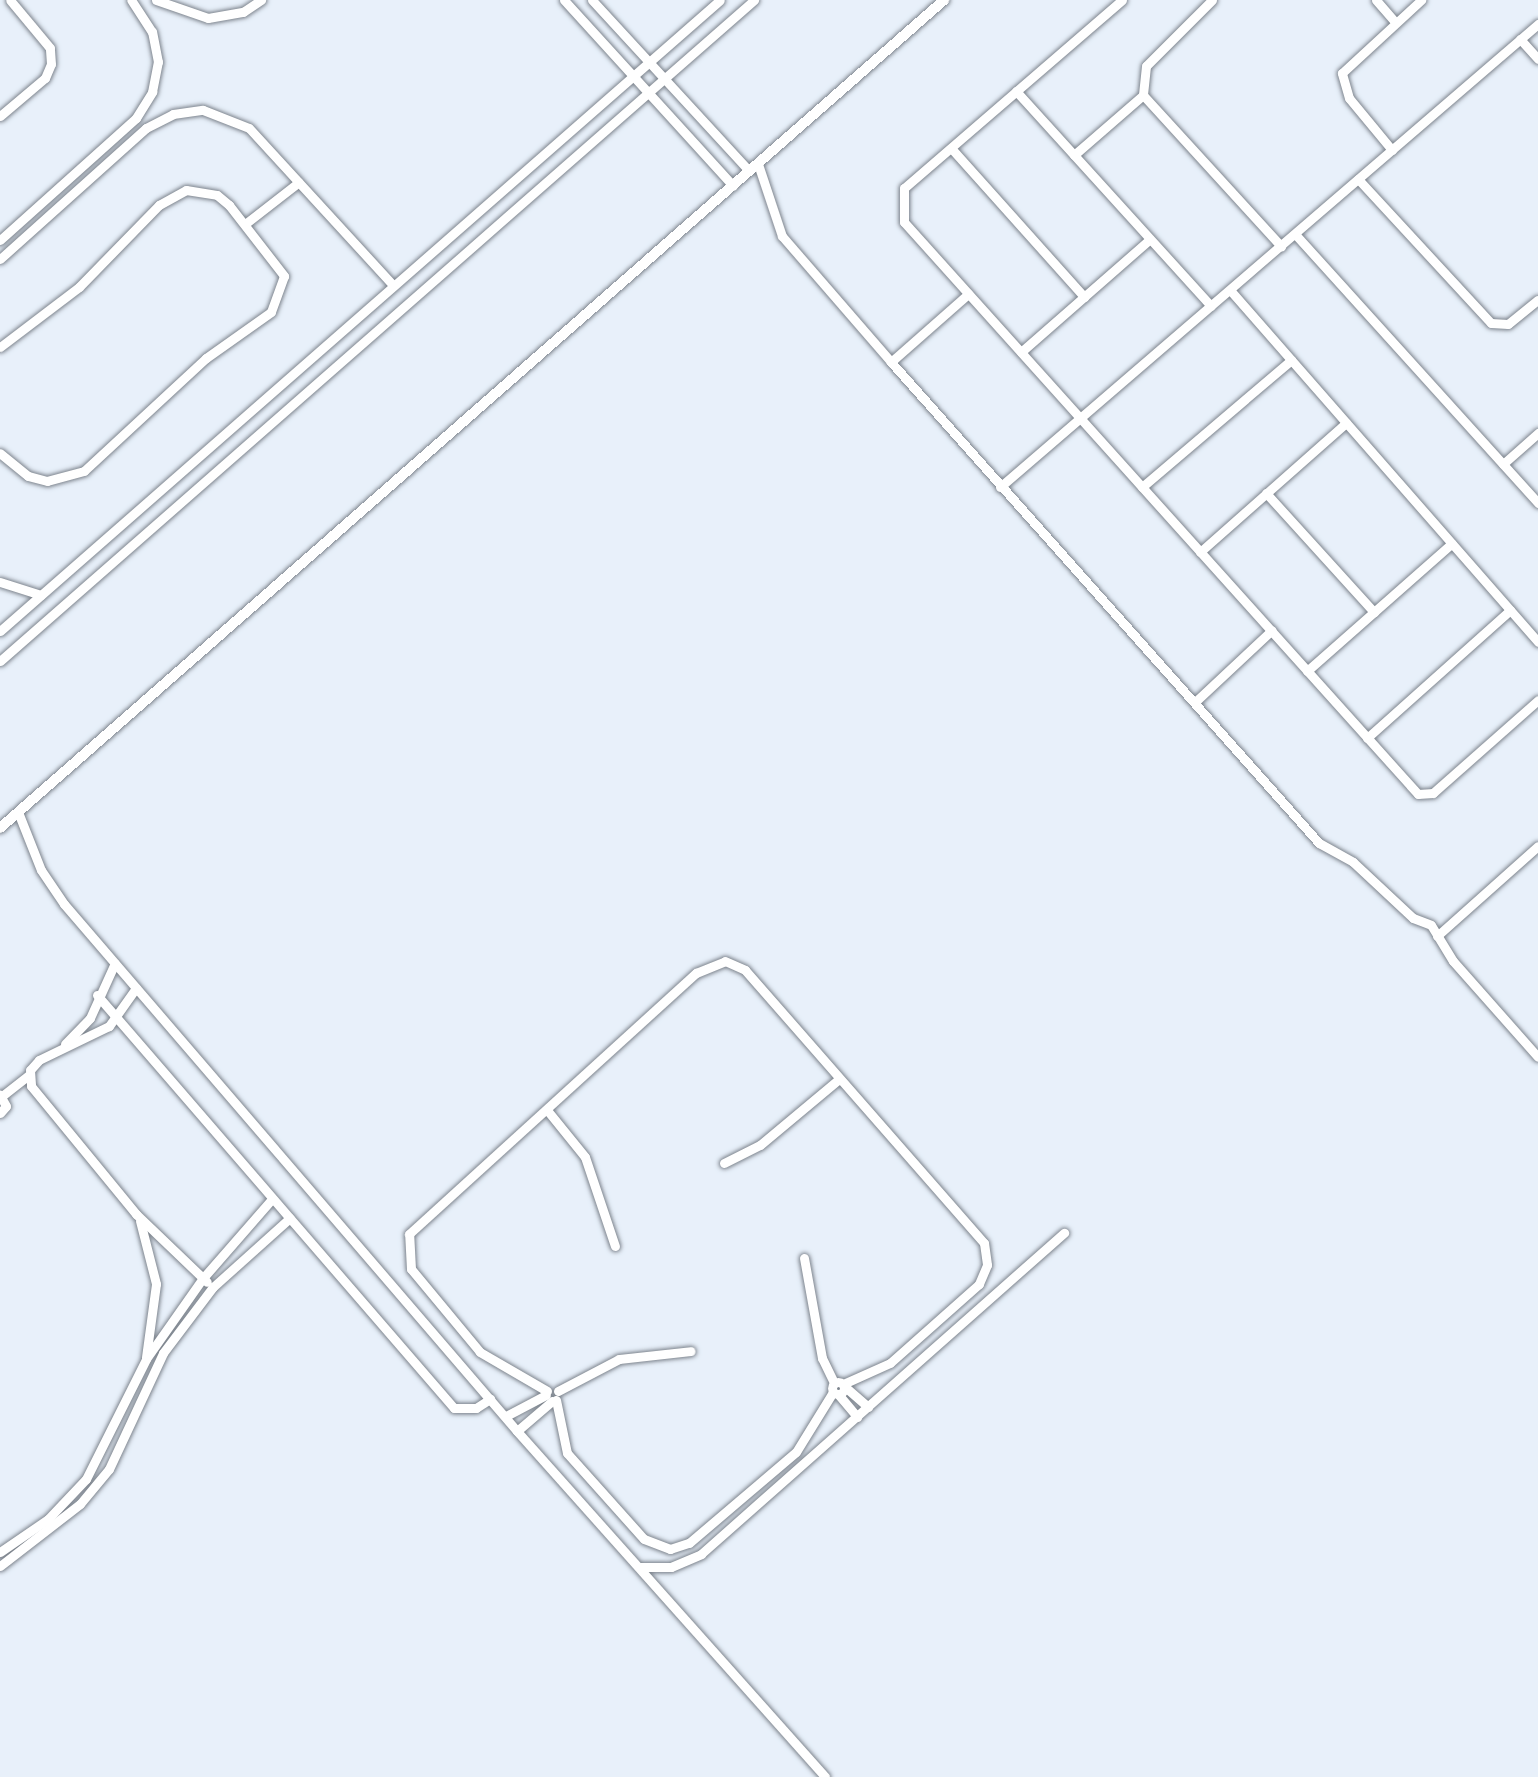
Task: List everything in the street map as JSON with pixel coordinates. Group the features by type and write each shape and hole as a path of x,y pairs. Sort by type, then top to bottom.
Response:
{"street":[{"path":"0,116 45,78 51,64 50,48 10,0"},
{"path":"0,240 136,118 152,92 158,62 152,32 131,0"},
{"path":"156,0 208,18 242,12 261,0"},
{"path":"564,0 733,186"},
{"path":"592,0 665,81 754,168 782,236 1000,487 1318,842 1358,865 1438,936 1538,1057"},
{"path":"0,631 720,0"},
{"path":"0,660 754,0"},
{"path":"0,828 944,0"},
{"path":"1122,0 904,188 900,211 968,294 1418,794 1428,795 1538,700"},
{"path":"1074,155 1143,95 1146,66 1212,0"},
{"path":"1376,0 1396,22"},
{"path":"1392,150 1349,98 1342,78 1348,62 1421,0"},
{"path":"1000,487 1538,24"},
{"path":"1520,39 1538,59"},
{"path":"1016,92 1211,306"},
{"path":"1143,95 1281,246"},
{"path":"0,259 146,128 173,114 203,110 241,122 393,284"},
{"path":"950,148 1084,297"},
{"path":"1358,179 1491,323 1508,324 1538,300"},
{"path":"245,224 299,182"},
{"path":"0,347 79,288 172,195 186,190 217,196 280,264 283,290 271,312 206,358 84,472 47,481 28,476 1,457"},
{"path":"1294,234 1538,503"},
{"path":"1021,352 1150,239"},
{"path":"1230,290 1538,642"},
{"path":"891,362 968,294"},
{"path":"1142,487 1291,360"},
{"path":"1200,552 1346,423"},
{"path":"1503,464 1538,433"},
{"path":"1266,493 1374,612"},
{"path":"1308,671 1452,543"},
{"path":"0,582 42,595"},
{"path":"1367,738 1510,610"},
{"path":"1195,702 1272,630"},
{"path":"18,812 40,870 115,963 517,1431 826,1777"},
{"path":"1438,936 1538,846"},
{"path":"714,962 745,970 979,1234 987,1254 979,1284 890,1363 839,1388 796,1452 689,1544 670,1548 644,1539 567,1453 552,1395 480,1352 411,1270 405,1252 414,1226 546,1110 714,962"},
{"path":"64,1046 90,1018 115,963"},
{"path":"0,1113 6,1106 1,1096 29,1076 38,1060 116,1017 136,988"},
{"path":"98,995 454,1408 476,1408 490,1399"},
{"path":"29,1076 33,1091 136,1214 213,1287"},
{"path":"724,1163 760,1145 839,1079"},
{"path":"546,1110 585,1157 616,1246"},
{"path":"0,1552 48,1520 86,1479 146,1360 203,1278 272,1199"},
{"path":"136,1214 156,1284 146,1360"},
{"path":"0,1566 56,1528 109,1469 156,1365 213,1287 290,1218"},
{"path":"639,1567 672,1567 701,1554 1064,1233"},
{"path":"804,1258 822,1358 857,1416"},
{"path":"506,1416 619,1359 691,1351"},
{"path":"839,1388 868,1407"},
{"path":"517,1431 552,1395"}]}
